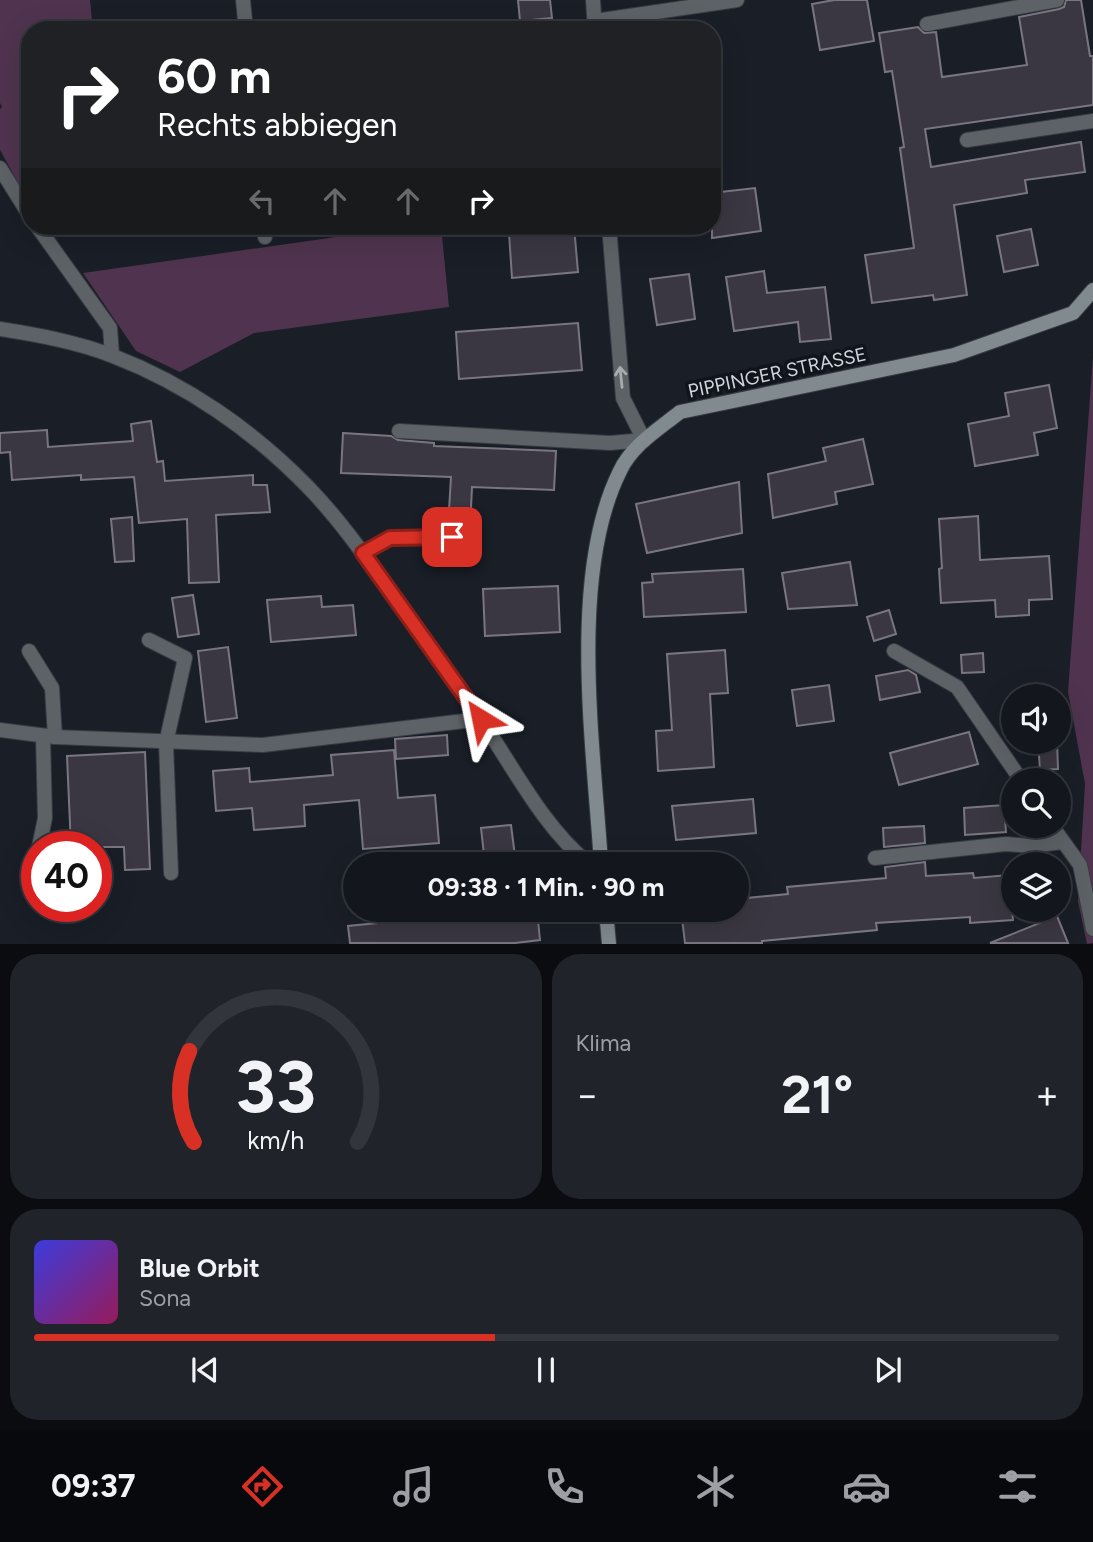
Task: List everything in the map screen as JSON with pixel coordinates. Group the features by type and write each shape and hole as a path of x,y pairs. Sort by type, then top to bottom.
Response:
{"main road":[{"name":"PIPPINGER STRASSE","path":"600,852 590,693 593,560 601,518 621,469 644,440 680,412 954,355 1073,313 1093,290"},
{"path":"607,922 609,943"}],"street":[{"path":"243,0 245,21"},
{"path":"593,0 595,21"},
{"path":"618,21 737,0"},
{"path":"927,24 1057,0"},
{"path":"967,140 1093,121"},
{"path":"0,168 21,202"},
{"path":"43,235 110,328 112,355"},
{"path":"399,431 610,443 644,440 623,398 609,235"},
{"path":"0,329 54,338 112,355 177,385 256,440 309,488 363,553 563,839 577,852"},
{"path":"363,553 390,538 452,537"},
{"path":"149,640 185,658 166,743 172,873"},
{"path":"29,651 52,688 45,818 42,831"},
{"path":"894,651 957,687 1013,768"},
{"path":"0,730 49,737 263,745 481,719"},
{"path":"1060,838 1080,864 1093,929"},
{"path":"875,858 1006,844 1031,846 1062,842"}],"shaded area":[{"path":"0,0 90,0 92,21 21,21 21,186 0,150"},
{"path":"350,235 442,235 449,307 254,333 180,372 136,351 83,273"},
{"path":"1093,357 1093,943 1087,944 1078,901 1085,784 1071,708 1071,684 1069,684"}],"building":[{"path":"518,0 550,0 552,18 520,21"},
{"path":"834,0 867,0 874,41 820,50 812,4"},
{"path":"1066,0 1081,0 1090,56 1093,56 1093,105 925,129 931,167 1081,142 1085,172 1025,180 1027,193 954,205 967,295 934,300 933,295 872,303 865,255 914,248 900,148 904,147 892,71 885,72 879,33 918,27 924,33 936,32 942,77 1027,65 1019,17 1059,9 1064,7"},
{"path":"755,188 761,231 712,238 712,235 721,235 721,192"},
{"path":"1031,229 1038,265 1004,272 997,236"},
{"path":"509,235 575,235 578,272 512,278"},
{"path":"764,271 767,293 825,287 831,339 800,342 798,322 734,331 726,277"},
{"path":"689,274 695,319 657,325 650,279"},
{"path":"578,323 582,370 459,379 456,332"},
{"path":"1049,385 1057,428 1034,433 1038,455 975,466 968,424 1009,416 1005,393"},
{"path":"151,421 157,462 163,461 165,481 253,475 253,485 267,485 270,512 216,515 219,582 189,583 187,519 139,523 134,477 81,480 81,475 12,480 10,452 0,453 0,433 47,430 48,447 133,441 131,424"},
{"path":"343,433 391,436 398,440 434,443 434,446 556,451 554,490 472,487 470,529 448,527 451,477 341,473"},
{"path":"863,439 873,484 835,492 837,504 773,518 768,474 826,461 823,448"},
{"path":"739,482 742,533 647,553 636,504"},
{"path":"978,516 980,560 1049,556 1052,599 1029,600 1029,615 996,617 995,600 941,603 939,519"},
{"path":"132,517 134,561 115,562 111,519"},
{"path":"850,562 857,605 788,609 782,573"},
{"path":"743,569 746,612 644,617 642,583 653,582 652,574"},
{"path":"558,586 560,632 485,636 483,589"},
{"path":"193,595 199,634 178,637 172,598"},
{"path":"321,596 322,607 353,605 356,635 271,642 267,600"},
{"path":"889,610 896,634 874,641 867,617"},
{"path":"228,647 237,718 206,722 198,651"},
{"path":"725,650 728,693 710,694 714,767 658,771 656,731 672,730 667,654"},
{"path":"983,653 984,672 962,673 961,655"},
{"path":"908,670 916,675 920,692 880,700 876,676"},
{"path":"829,685 834,721 797,726 792,690"},
{"path":"969,732 978,764 899,785 890,753"},
{"path":"447,735 448,755 396,759 395,739"},
{"path":"394,750 398,798 435,795 439,843 363,849 359,800 304,805 305,826 254,830 252,808 216,811 213,771 249,768 250,782 333,775 331,755"},
{"path":"145,752 150,869 125,870 124,847 112,847 112,831 70,831 67,756"},
{"path":"1039,754 1057,754 1058,768 1040,768"},
{"path":"753,799 756,833 676,840 672,806"},
{"path":"1001,805 1001,832 965,835 964,808"},
{"path":"511,825 514,852 484,852 481,828"},
{"path":"924,826 925,843 884,847 883,828"},
{"path":"925,862 926,876 973,873 974,878 1001,876 1001,921 970,923 970,917 876,923 877,930 762,943 685,943 682,922 749,922 749,898 788,894 787,887 886,878 885,867"},
{"path":"388,922 538,922 540,940 515,943 350,943 348,926"},
{"path":"1042,922 1059,922 1068,943 990,943"}],"route":[{"path":"452,537 390,538 363,553 481,719"}]}
